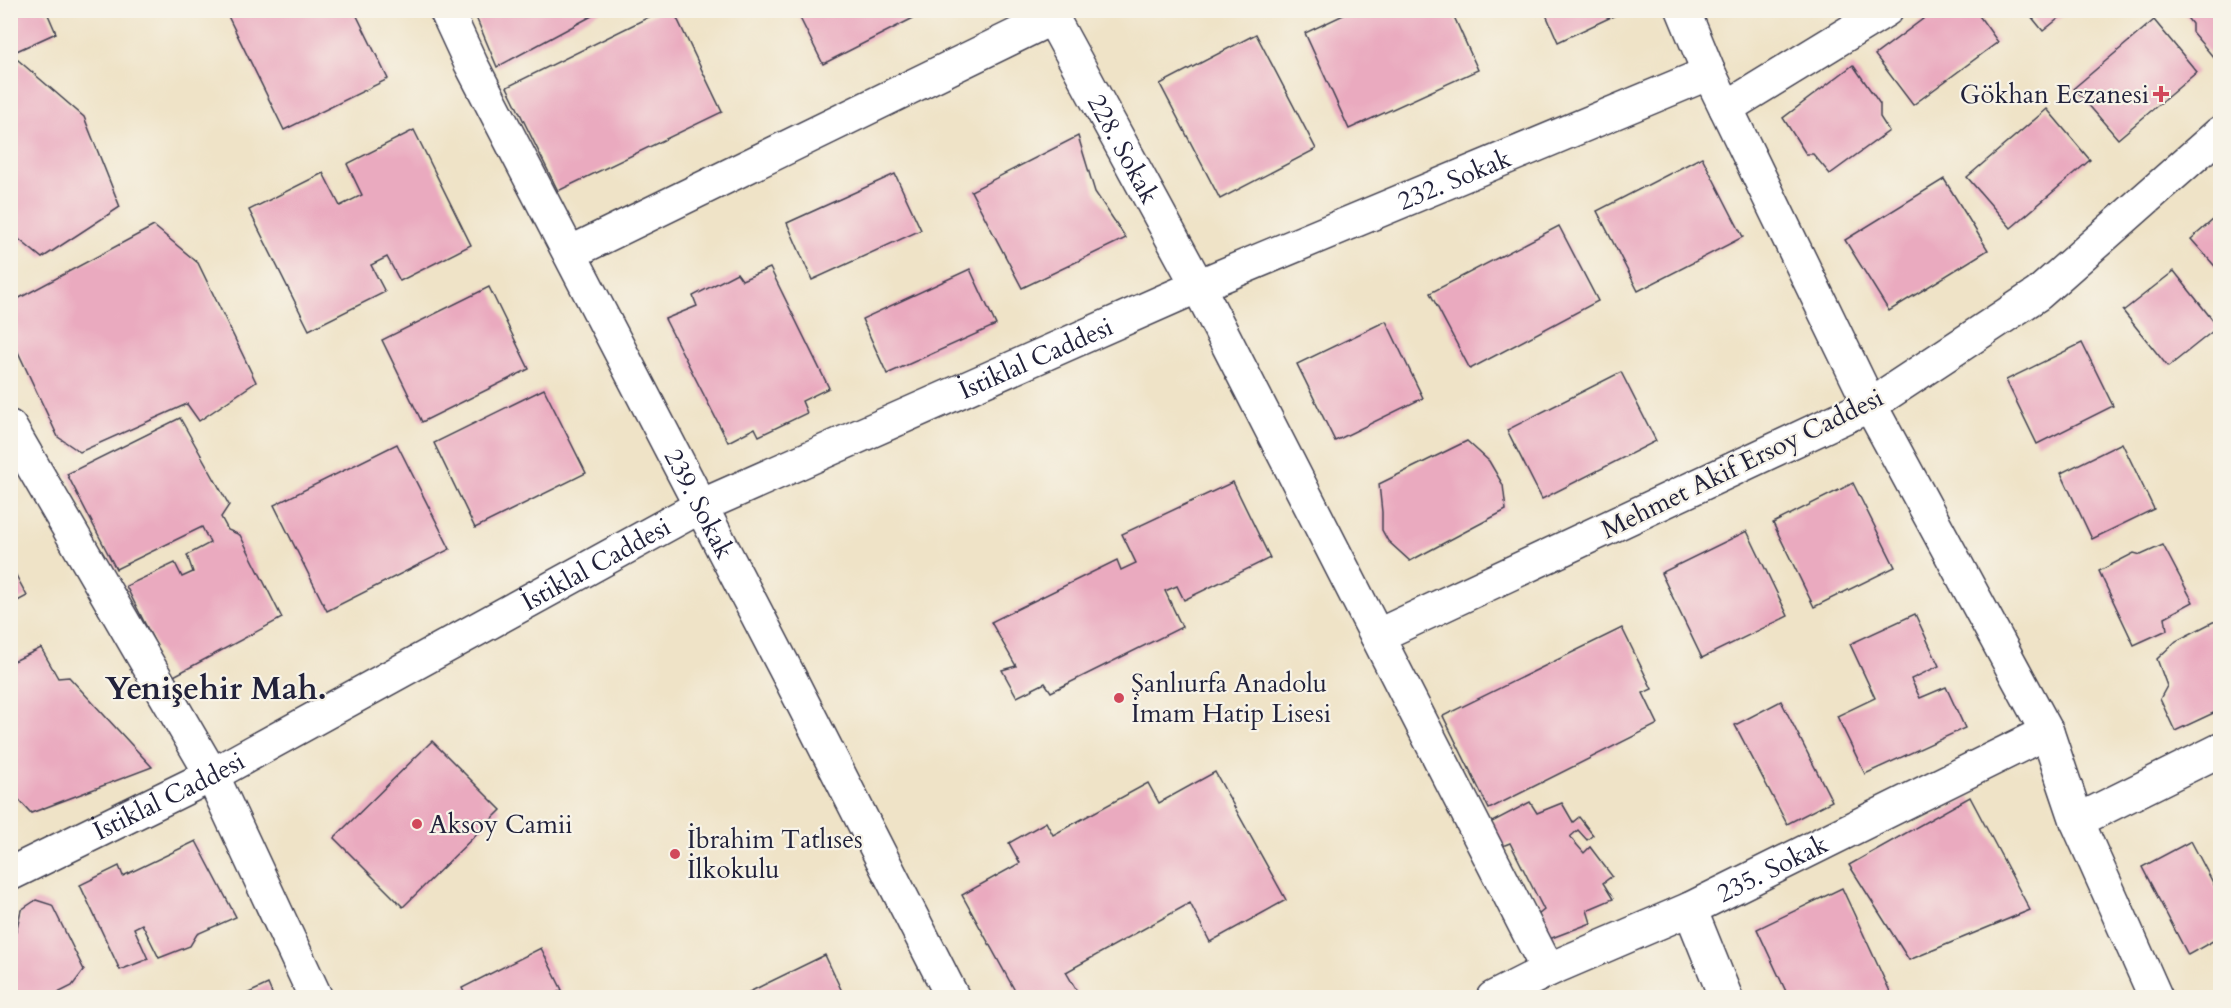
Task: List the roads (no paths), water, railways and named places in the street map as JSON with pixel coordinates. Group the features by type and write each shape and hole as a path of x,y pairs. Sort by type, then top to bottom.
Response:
{"street":[{"name":"239. Sokak","path":"446,10 471,64 953,998"},
{"path":"1683,10 1709,73 1870,405 2047,732 2077,821 2156,998"},
{"path":"1726,108 1886,10"},
{"path":"570,253 1050,14"},
{"name":"228. Sokak","path":"1050,14 1198,286 1548,970"},
{"name":"232. Sokak","path":"1198,286 1709,73"},
{"name":"Mehmet Akif Ersoy Caddesi","path":"1377,636 1870,405 2038,294 2220,134"},
{"name":"İstiklal Caddesi","path":"10,874 212,775 701,506 1198,286"},
{"path":"10,427 212,775 316,998"},
{"name":"235. Sokak","path":"1493,998 1548,970 1690,909 2047,732"},
{"path":"2077,821 2220,750"},
{"path":"1690,909 1726,998"}],"place":[{"name":"Gökhan Eczanesi","path":"2161,94"},
{"name":"Şanlıurfa Anadolu İmam Hatip Lisesi","path":"1119,698"},
{"name":"Aksoy Camii","path":"417,824"},
{"name":"İbrahim Tatlıses İlkokulu","path":"675,854"}],"district":[{"name":"Yenişehir Mah.","path":"216,688"}]}
